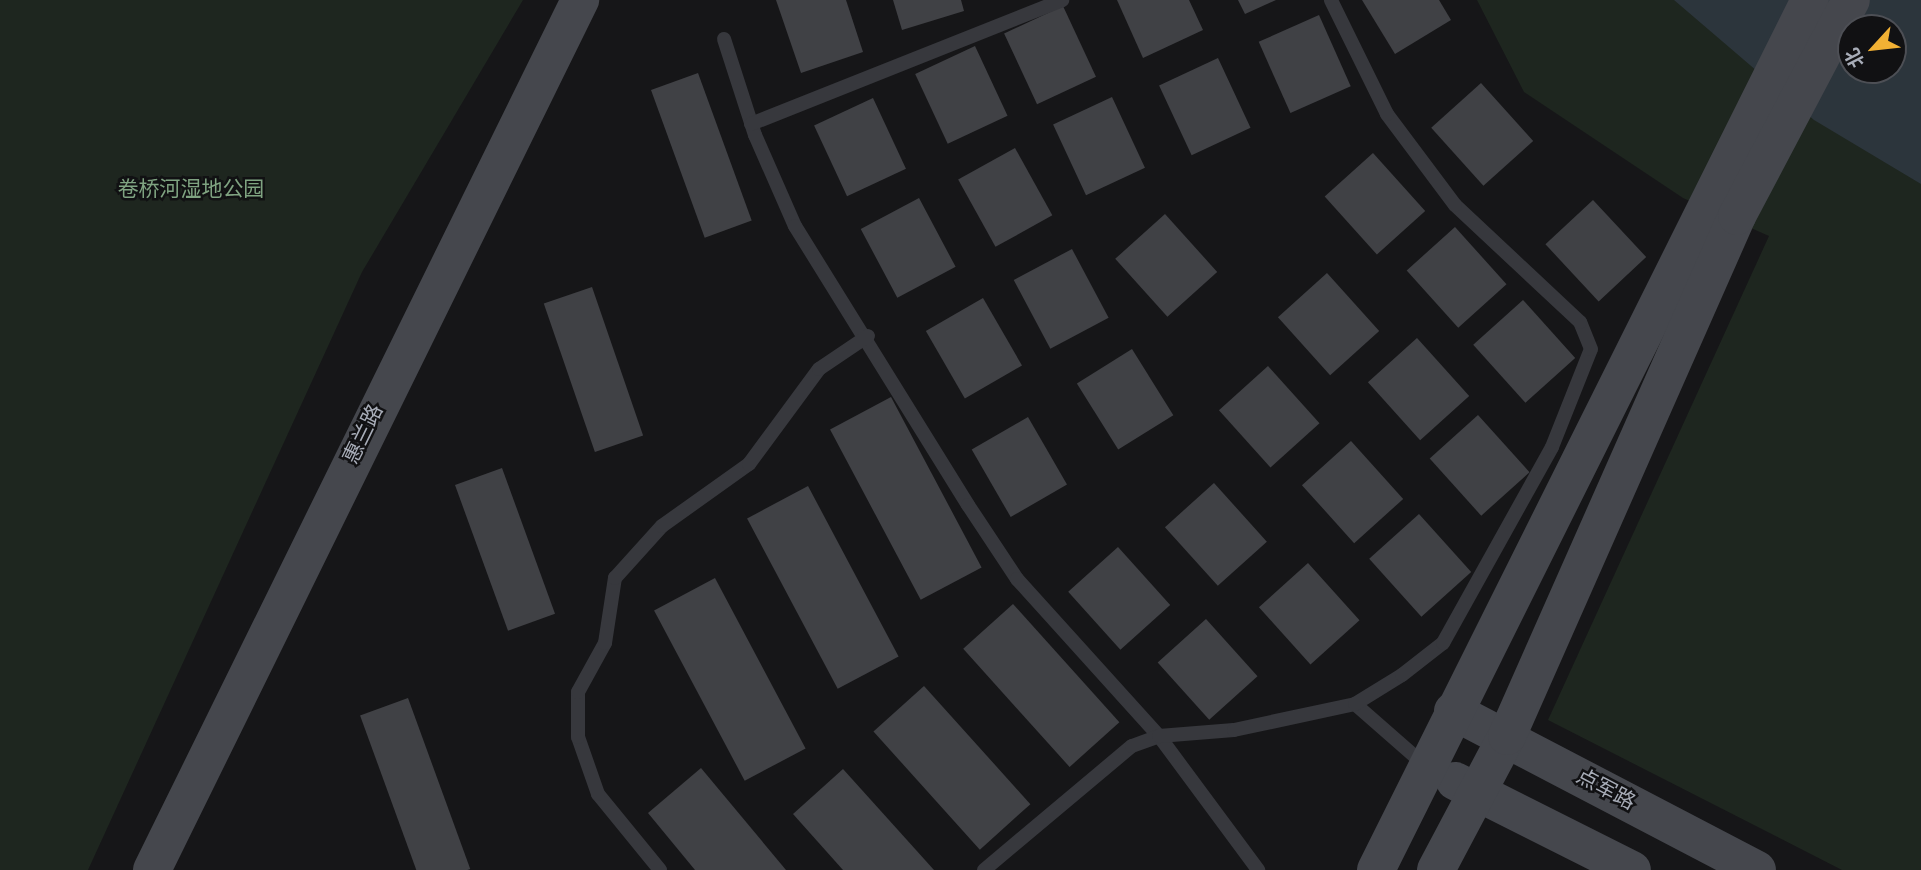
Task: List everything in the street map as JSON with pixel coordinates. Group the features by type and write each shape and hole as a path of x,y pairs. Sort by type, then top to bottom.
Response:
{"street":[{"name":"惠兰路","path":"152,870 580,0"},
{"path":"1436,870 1507,736 1810,0"},
{"path":"1376,870 1454,711 1723,208 1851,0"},
{"name":"点军路","path":"1454,711 1507,736 1757,870"},
{"path":"1428,768 1632,870"}],"lane":[{"path":"751,124 1062,0"},
{"path":"984,870 1079,785 1132,746 1159,736 1234,730 1355,704 1443,643 1552,447 1591,349 1580,322 1551,290 1448,195 1387,114 1331,0"},
{"path":"724,39 751,124 795,226 868,336 1017,579 1159,736 1258,870"},
{"path":"660,870 598,794 578,737 578,692 605,643 615,578 662,526 748,464 819,369 868,336"},
{"path":"1355,704 1428,768"}],"green space":[{"name":"卷桥河湿地公园","path":"0,0 523,0 362,272 88,870 0,870"},
{"path":"1477,0 1921,0 1921,870 1842,870 1548,720 1769,236 1683,198 1524,92"}],"shaded area":[{"path":"1674,0 1921,0 1921,184 1814,120"}],"building":[{"path":"776,0 846,0 863,52 801,73"},
{"path":"893,0 961,0 964,11 902,30"},
{"path":"1117,0 1189,0 1203,30 1143,58"},
{"path":"1238,0 1276,0 1245,14"},
{"path":"1362,0 1439,0 1451,20 1395,54"},
{"path":"1063,6 1096,77 1037,104 1004,33"},
{"path":"1319,15 1351,86 1290,113 1259,42"},
{"path":"975,46 1008,116 948,144 915,74"},
{"path":"1218,58 1251,128 1192,155 1159,85"},
{"path":"698,73 752,221 705,238 651,90"},
{"path":"1481,83 1533,141 1483,186 1431,128"},
{"path":"1112,97 1145,168 1086,195 1053,124"},
{"path":"873,98 906,169 847,196 814,125"},
{"path":"1015,148 1052,215 995,247 958,180"},
{"path":"1373,153 1425,211 1377,254 1325,196"},
{"path":"919,198 956,267 897,298 861,229"},
{"path":"1593,200 1646,257 1599,301 1545,244"},
{"path":"1165,214 1217,272 1167,317 1115,259"},
{"path":"1455,227 1507,284 1458,328 1407,270"},
{"path":"1072,249 1109,318 1050,349 1014,280"},
{"path":"1327,273 1379,331 1330,375 1278,317"},
{"path":"592,287 643,435 595,452 544,304"},
{"path":"983,298 1022,366 965,399 926,331"},
{"path":"1523,300 1575,358 1525,403 1473,345"},
{"path":"1417,338 1469,396 1420,440 1368,382"},
{"path":"1132,349 1173,415 1118,450 1077,383"},
{"path":"1268,366 1320,423 1270,467 1219,410"},
{"path":"891,397 982,567 921,600 830,429"},
{"path":"1478,415 1530,472 1481,516 1430,458"},
{"path":"1028,417 1067,485 1011,517 972,450"},
{"path":"1351,441 1403,499 1354,543 1302,485"},
{"path":"502,468 555,614 508,631 455,485"},
{"path":"1214,483 1267,542 1218,586 1165,527"},
{"path":"808,486 899,656 838,689 747,518"},
{"path":"1419,514 1471,572 1421,617 1369,559"},
{"path":"1118,547 1170,605 1120,650 1068,592"},
{"path":"1308,563 1360,620 1310,664 1259,607"},
{"path":"715,578 806,748 745,781 654,610"},
{"path":"1013,604 1119,722 1070,767 963,649"},
{"path":"1206,619 1258,676 1209,720 1158,662"},
{"path":"924,686 1030,804 980,850 873,732"},
{"path":"408,698 470,869 416,870 360,715"},
{"path":"701,768 786,870 695,870 648,813"},
{"path":"843,769 934,870 843,870 793,814"}]}
